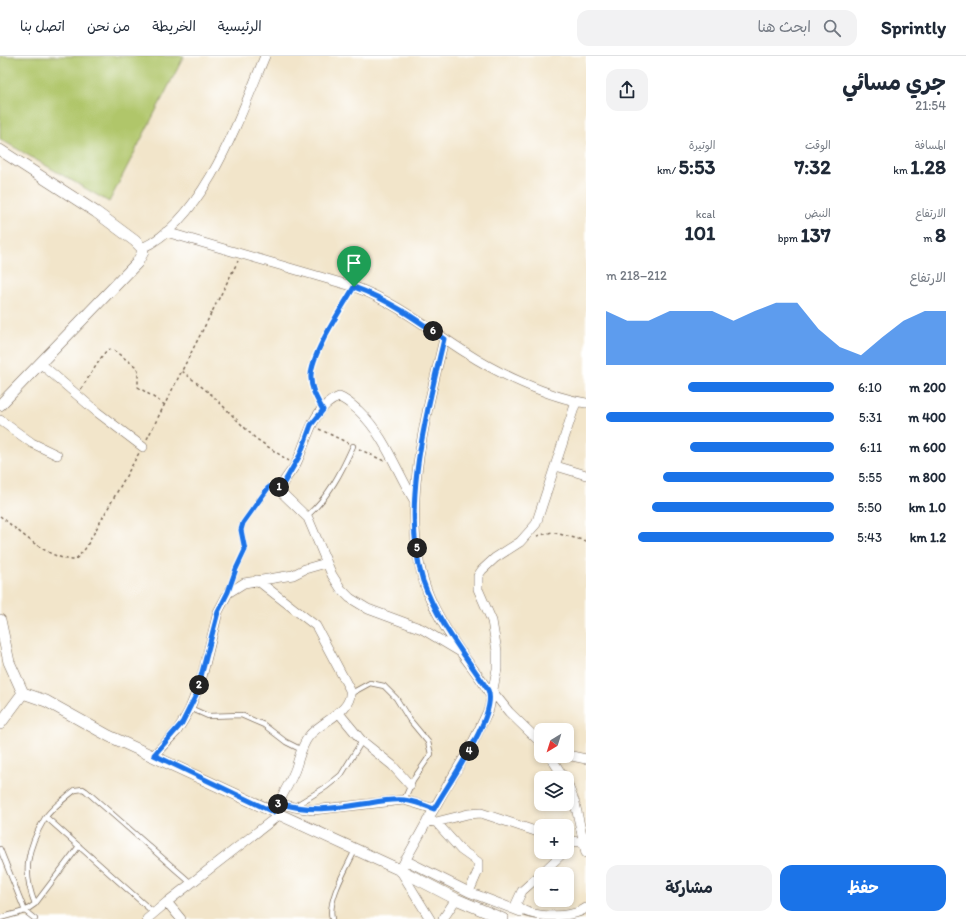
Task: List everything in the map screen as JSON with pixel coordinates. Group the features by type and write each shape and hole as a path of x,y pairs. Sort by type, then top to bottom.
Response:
{"street":[{"path":"0,405 137,263 141,257 142,248 166,232 186,210 206,183 231,138 265,56"},
{"path":"0,150 102,215 142,248"},
{"path":"166,232 374,294 480,361 509,376 576,402 586,403"},
{"path":"444,339 426,414 414,500 414,528 423,580 434,606 462,653 492,694 534,736"},
{"path":"40,363 77,395 143,447"},
{"path":"414,500 383,440 373,425 344,399 339,397 334,399 311,425 295,465 281,488 281,493 307,516 314,529 326,563 341,589 368,610 422,629 462,653"},
{"path":"402,865 432,821 434,809 482,726 489,709 497,669 495,639 492,621 478,589 478,576 482,570 495,558 520,542 536,524 576,402"},
{"path":"0,420 32,443 57,455"},
{"path":"556,466 586,475"},
{"path":"154,755 177,730 190,708 202,677 215,619 228,592 244,583 293,574 304,569 326,563"},
{"path":"151,916 277,810 309,736 347,705 351,698 338,665 316,626 257,580"},
{"path":"0,620 9,662 23,693 46,701 109,736 277,810 356,850 402,865 521,912 538,917 556,919 577,914 586,908"},
{"path":"0,724 23,693"},
{"path":"338,712 362,741 392,765 410,785"},
{"path":"574,756 586,759"},
{"path":"277,810 294,807 312,810 336,809 391,800 404,800 434,809"},
{"path":"574,800 584,838 586,853"},
{"path":"432,821 481,813 534,831"},
{"path":"432,821 461,850 478,862 478,871 469,892"},
{"path":"574,842 584,838"},
{"path":"548,867 557,859"},
{"path":"402,865 456,899 503,919"},
{"path":"402,865 430,919"},
{"path":"521,912 516,904 519,895 534,881"},
{"path":"443,919 456,899"},
{"path":"167,902 181,919"}],"lane":[{"path":"307,516 319,505 331,490 353,446"},
{"path":"228,592 236,569 245,550 241,530 243,523 268,488 271,486 281,488"},
{"path":"350,694 370,683 384,686 396,698 409,719 428,742 431,754 410,785 404,800"},
{"path":"190,708 208,716 241,715 264,725 286,742 302,750"},
{"path":"294,807 326,786 341,774 362,741"},
{"path":"35,904 28,888 26,866 32,846 46,817 74,790 83,789 191,883"},
{"path":"46,817 79,846 151,916"},
{"path":"0,918 25,911 35,904 79,846"},
{"path":"0,849 25,911 35,919"},
{"path":"332,919 331,908 339,884 356,850"}],"path":[{"path":"323,410 314,393 311,375 321,346 354,287"},
{"path":"77,395 103,355 107,350 112,349 135,366 138,370 138,387 165,405"},
{"path":"182,371 212,395 255,438 295,465"},
{"path":"534,537 552,532 586,541"}],"green space":[{"path":"0,56 184,56 109,202 0,139"}],"route":[{"path":"354,287 374,294 414,318 444,339 426,414 414,500 414,528 423,580 434,606 442,622 488,690 491,697 489,709 482,726 434,809 414,801 391,800 336,809 312,810 278,803 273,812 154,755 182,723 196,695 202,677 215,619 245,550 241,530 243,523 268,488 275,486 281,488 300,455 311,425 323,410 314,393 311,375 321,346 354,287"}]}
